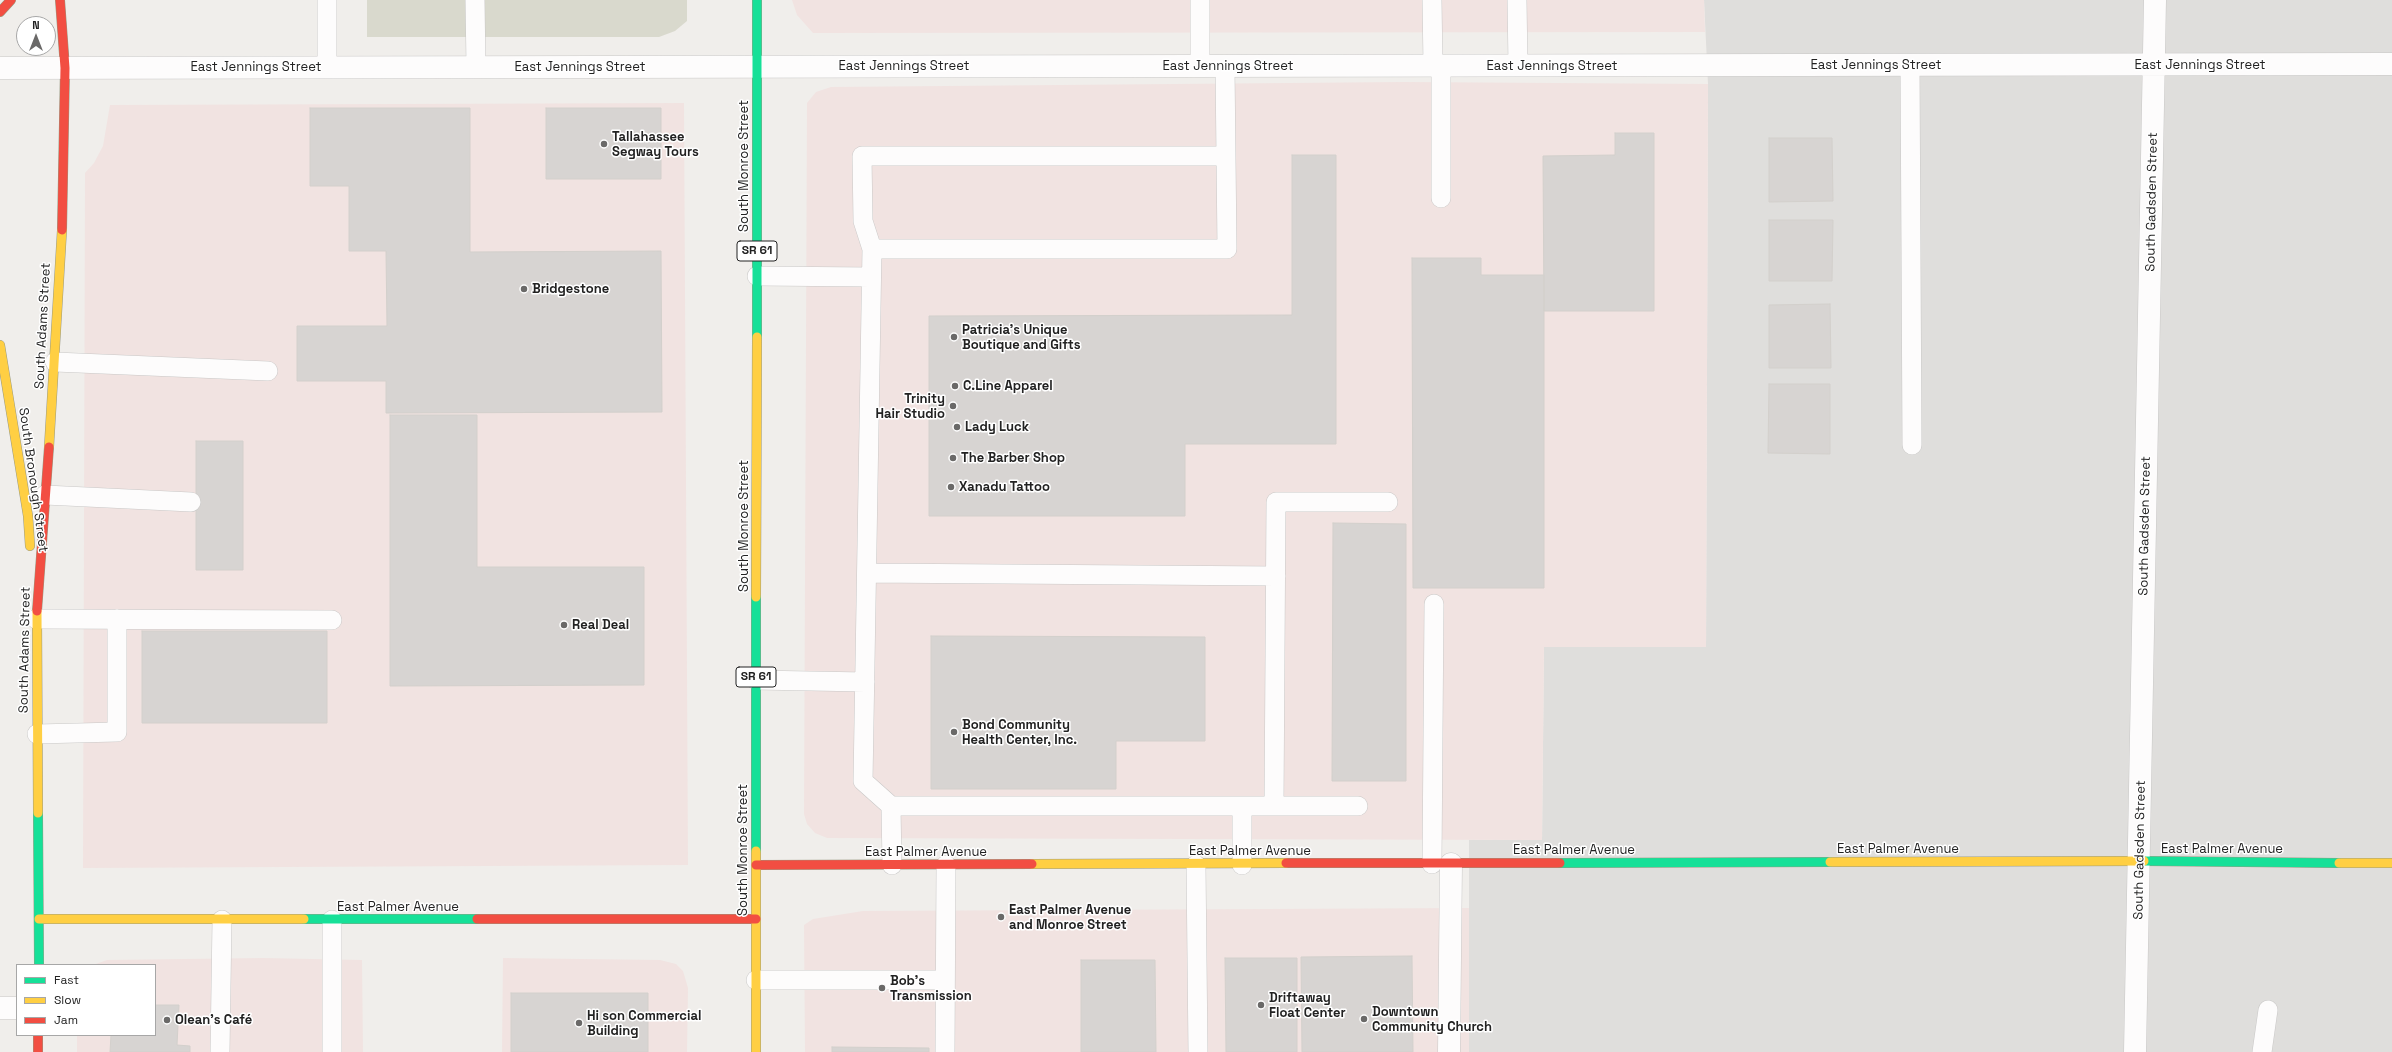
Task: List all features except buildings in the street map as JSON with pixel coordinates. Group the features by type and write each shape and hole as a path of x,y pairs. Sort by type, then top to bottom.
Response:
{"street":[{"path":"0,12 11,0"},
{"name":"South Adams Street","path":"39,964 36,619 55,362 64,176 65,68 60,0"},
{"name":"South Monroe Street","path":"756,1052 757,0"},
{"name":"South Gadsden Street","path":"2135,1052 2140,861 2155,0"},
{"name":"East Jennings Street","path":"0,68 2392,64"},
{"name":"South Bronough Street","path":"0,344 28,516 36,619"},
{"name":"East Palmer Avenue","path":"756,865 1242,865 2140,861 2392,863"},
{"path":"1441,864 1450,1052"},
{"name":"East Palmer Avenue","path":"39,920 756,920"},
{"path":"0,1008 16,1008"},
{"path":"38,1036 38,1052"}],"lane":[{"path":"327,0 327,67"},
{"path":"475,0 476,67"},
{"path":"1200,0 1200,66"},
{"path":"1432,0 1437,66 1440,198"},
{"path":"1517,0 1518,66"},
{"path":"1910,65 1912,445"},
{"path":"872,249 1228,249 1225,66"},
{"path":"1226,156 862,156 863,221 872,249 863,781 891,806 1358,806"},
{"path":"757,276 871,277"},
{"path":"55,362 268,371"},
{"path":"45,495 191,502"},
{"path":"1274,806 1276,502 1388,502"},
{"path":"867,573 1276,576"},
{"path":"1434,604 1441,864"},
{"path":"36,619 332,620"},
{"path":"37,734 116,732 117,619"},
{"path":"756,680 865,682"},
{"path":"891,806 892,865"},
{"path":"1242,806 1242,865"},
{"path":"945,1052 946,865"},
{"path":"1196,865 1198,1052"},
{"path":"220,1052 222,920"},
{"path":"332,920 332,1052"},
{"path":"756,980 945,980"},
{"path":"2262,1052 2268,1010"}],"shaded area":[{"path":"367,0 687,0 687,21 675,31 659,37 367,37"},
{"path":"792,0 1704,0 1705,32 813,33 797,15"},
{"path":"1704,0 2392,0 2392,1052 1469,1052 1469,840 1542,840 1544,647 1706,647 1708,84"},
{"path":"1404,82 1708,84 1706,647 1544,647 1542,840 827,838 815,833 807,824 804,814 807,103 816,92 831,87"},
{"path":"684,103 688,865 83,868 85,173 94,163 103,146 110,105"},
{"path":"1469,908 1469,1052 805,1052 804,925 813,919 863,911"},
{"path":"263,958 362,960 363,1052 77,1052 77,1036 156,1036 156,964 96,964 107,960"},
{"path":"503,958 660,960 676,964 683,971 688,988 687,1052 502,1052"}],"traffic: fast":[{"path":"757,0 757,337"},
{"path":"756,597 756,851"},
{"path":"38,813 39,964"},
{"path":"2144,861 2339,863"},
{"path":"1560,863 1830,862"},
{"path":"304,919 477,919"}],"traffic: slow":[{"path":"49,447 62,230"},
{"path":"756,597 757,337"},
{"path":"0,345 28,516 30,546"},
{"path":"37,611 38,813"},
{"path":"756,851 756,1052"},
{"path":"1830,862 2144,861"},
{"path":"1032,864 1286,863"},
{"path":"2339,863 2392,863"},
{"path":"39,919 304,919"}],"traffic: jam":[{"path":"0,12 11,0"},
{"path":"60,0 65,68 62,230"},
{"path":"37,611 49,447"},
{"path":"1286,863 1560,863"},
{"path":"756,865 1032,864"},
{"path":"477,919 756,919"},
{"path":"38,1036 38,1052"}],"place":[{"name":"Tallahassee Segway Tours","path":"604,144"},
{"name":"Bridgestone","path":"524,289"},
{"name":"Patricia's Unique Boutique and Gifts","path":"954,337"},
{"name":"C.Line Apparel","path":"955,386"},
{"name":"Trinity Hair Studio","path":"953,406"},
{"name":"Lady Luck","path":"957,427"},
{"name":"The Barber Shop","path":"953,458"},
{"name":"Xanadu Tattoo","path":"951,487"},
{"name":"Real Deal","path":"564,625"},
{"name":"Bond Community Health Center, Inc.","path":"954,732"},
{"name":"East Palmer Avenue and Monroe Street","path":"1001,917"},
{"name":"Bob's Transmission","path":"882,988"},
{"name":"Driftaway Float Center","path":"1261,1005"},
{"name":"Downtown Community Church","path":"1364,1019"},
{"name":"Olean's Café","path":"167,1020"},
{"name":"Hi son Commercial Building","path":"579,1023"}]}
